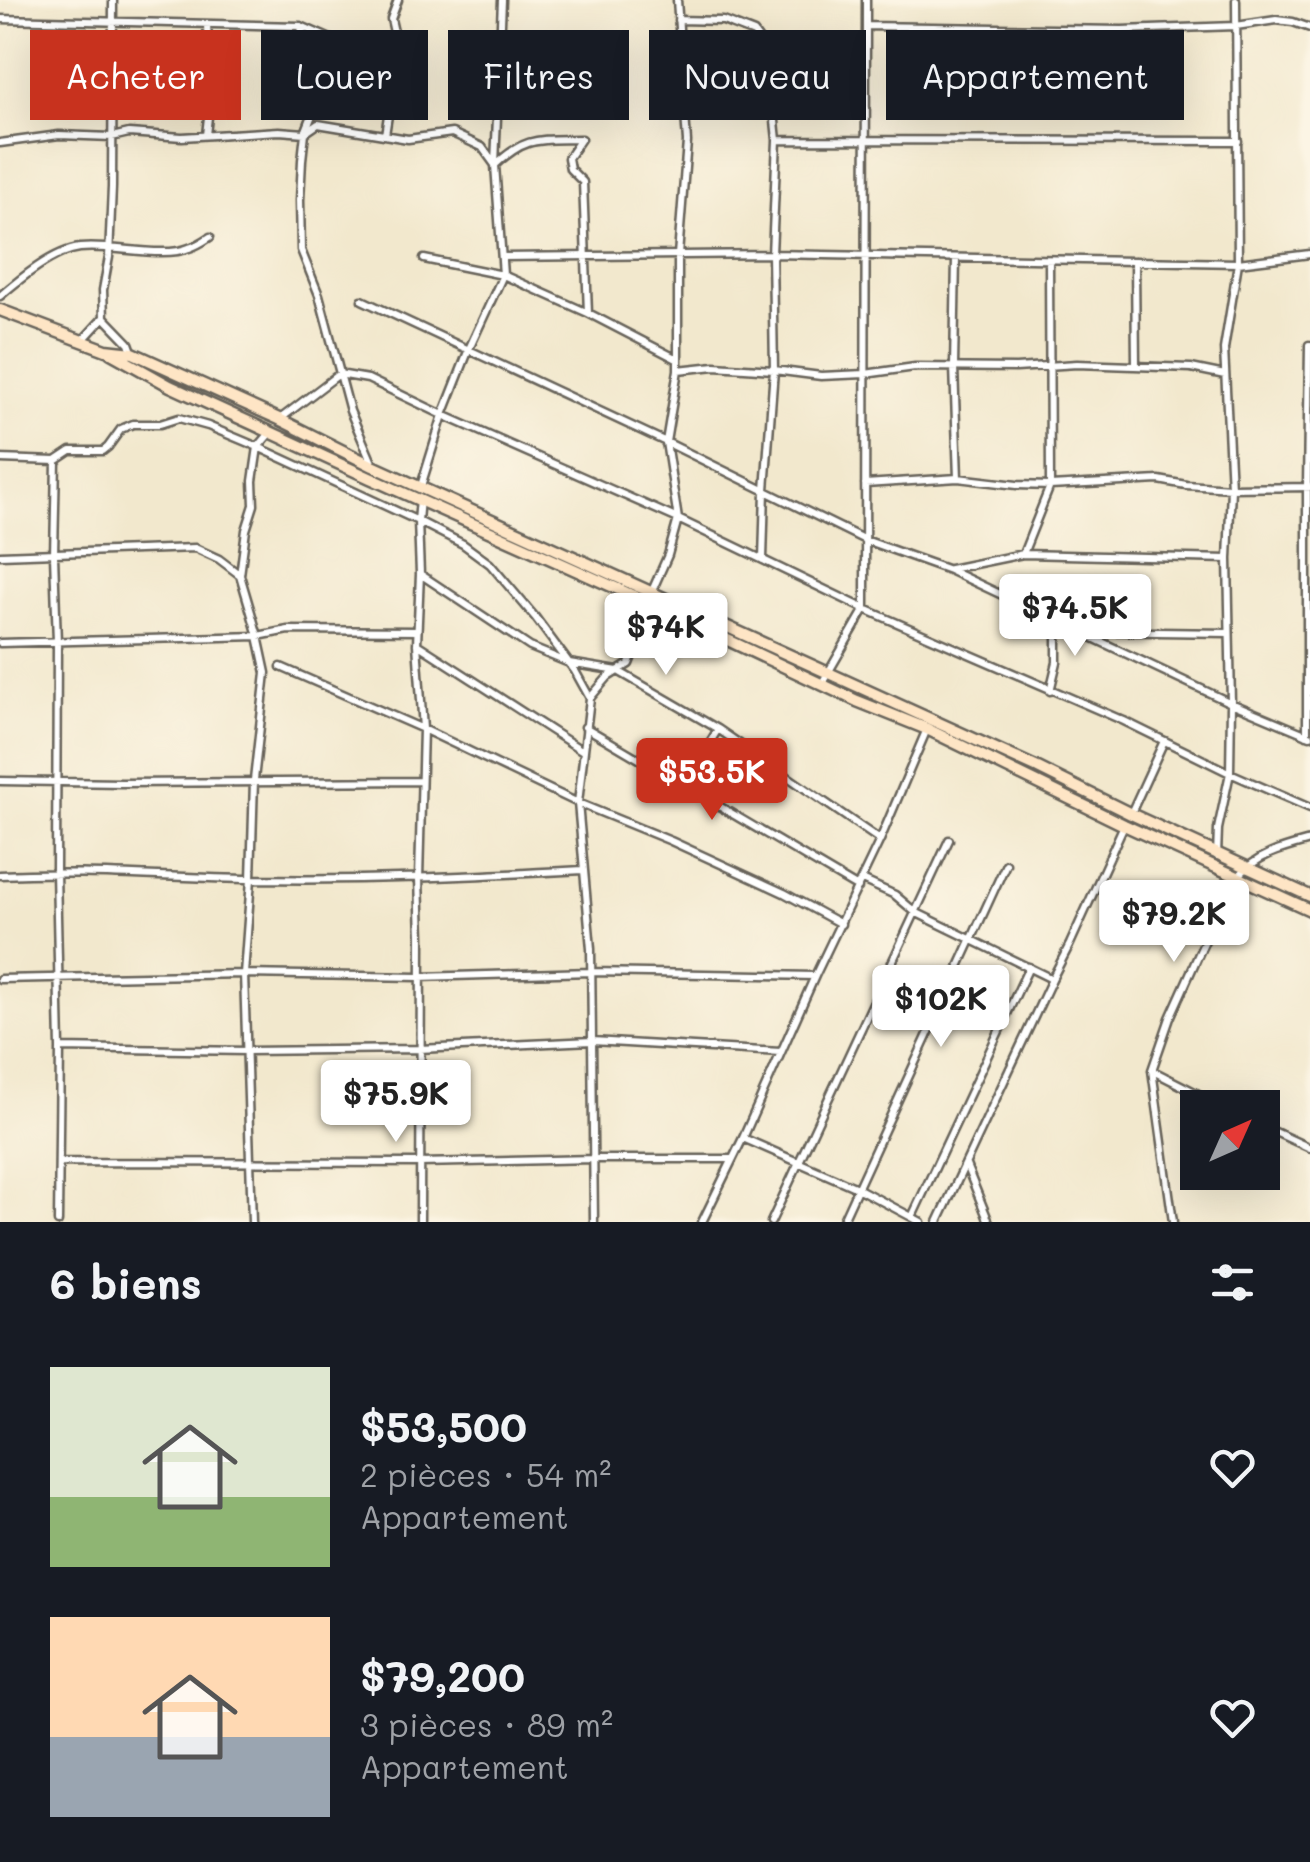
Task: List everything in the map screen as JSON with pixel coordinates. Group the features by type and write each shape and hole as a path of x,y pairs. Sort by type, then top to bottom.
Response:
{"main road":[{"path":"0,310 279,419 650,597 821,685 929,724"},
{"path":"131,359 270,432 420,502 827,673 1310,910"},
{"path":"1127,820 1217,852 1310,896"}],"street":[{"path":"81,342 104,317 104,277 110,248 113,0"},
{"path":"384,135 398,50 391,19 398,0"},
{"path":"420,1222 422,728 417,630 420,487 469,349 504,275 496,165 502,0"},
{"path":"594,1222 591,972 578,803 590,698 608,677 629,664 637,642 636,627 668,554 678,518 666,442 678,370 678,255 686,142 677,0"},
{"path":"821,685 865,609 866,0"},
{"path":"1216,866 1218,829 1230,773 1228,559 1232,488 1224,349 1238,263 1236,0"},
{"path":"0,20 301,26 310,30"},
{"path":"678,20 723,21 760,38 772,92 777,140 772,254 774,370 762,560"},
{"path":"867,26 1122,30 1236,26 1276,20 1310,28"},
{"path":"206,25 211,90 206,135"},
{"path":"301,26 314,110 305,133 301,250 320,296 350,411 373,466"},
{"path":"0,143 59,135 305,133 318,124 408,139 452,133 482,147 496,165"},
{"path":"496,165 513,149 535,140 581,139 568,158 570,169 582,182 588,314"},
{"path":"777,140 1238,141"},
{"path":"0,296 31,268 76,248 187,250 210,238"},
{"path":"502,257 772,254 1238,263 1310,254"},
{"path":"956,258 958,478"},
{"path":"424,260 504,275 677,359"},
{"path":"1023,554 1050,486 1049,260"},
{"path":"1135,262 1136,366"},
{"path":"362,300 865,540 949,570 1231,703 1308,735 1309,345"},
{"path":"104,317 129,343 131,359"},
{"path":"678,370 715,366 821,376 915,367 1076,364 1191,368 1225,375"},
{"path":"279,419 340,374 368,378 678,518 865,609 1124,721 1310,808"},
{"path":"0,460 56,461 71,451 103,451 121,429 132,424 160,424 179,418 208,426 462,544 490,564 535,617 590,698"},
{"path":"252,1222 244,974 252,880 254,780 266,674 240,575 254,505 258,447 270,432"},
{"path":"56,461 58,1222"},
{"path":"865,484 958,478 1017,486 1160,480 1232,488 1308,487"},
{"path":"0,555 195,548 240,575"},
{"path":"949,570 1023,554 1228,559"},
{"path":"420,574 530,647 569,662 618,671 718,729 880,840"},
{"path":"1050,691 1057,662 1057,622"},
{"path":"0,643 258,636 288,630 417,630"},
{"path":"1080,631 1230,633"},
{"path":"417,644 582,751"},
{"path":"281,667 784,893 841,924"},
{"path":"702,1222 860,884 929,724"},
{"path":"585,727 860,884 895,895 915,912 1052,978"},
{"path":"684,784 718,729"},
{"path":"938,1222 1164,742"},
{"path":"0,780 420,780"},
{"path":"771,1222 948,840"},
{"path":"1172,1222 1152,1070 1170,1018 1236,876 1279,849 1310,841"},
{"path":"842,1222 1006,864"},
{"path":"0,875 56,872 252,880 419,879 584,870"},
{"path":"912,1218 1029,967"},
{"path":"0,979 591,972 815,976"},
{"path":"60,1048 246,1052 592,1042 780,1052"},
{"path":"1152,1070 1191,1090"},
{"path":"1280,1134 1310,1148"},
{"path":"743,1138 857,1188 921,1222"},
{"path":"60,1162 732,1160"},
{"path":"966,1165 989,1222"}]}
